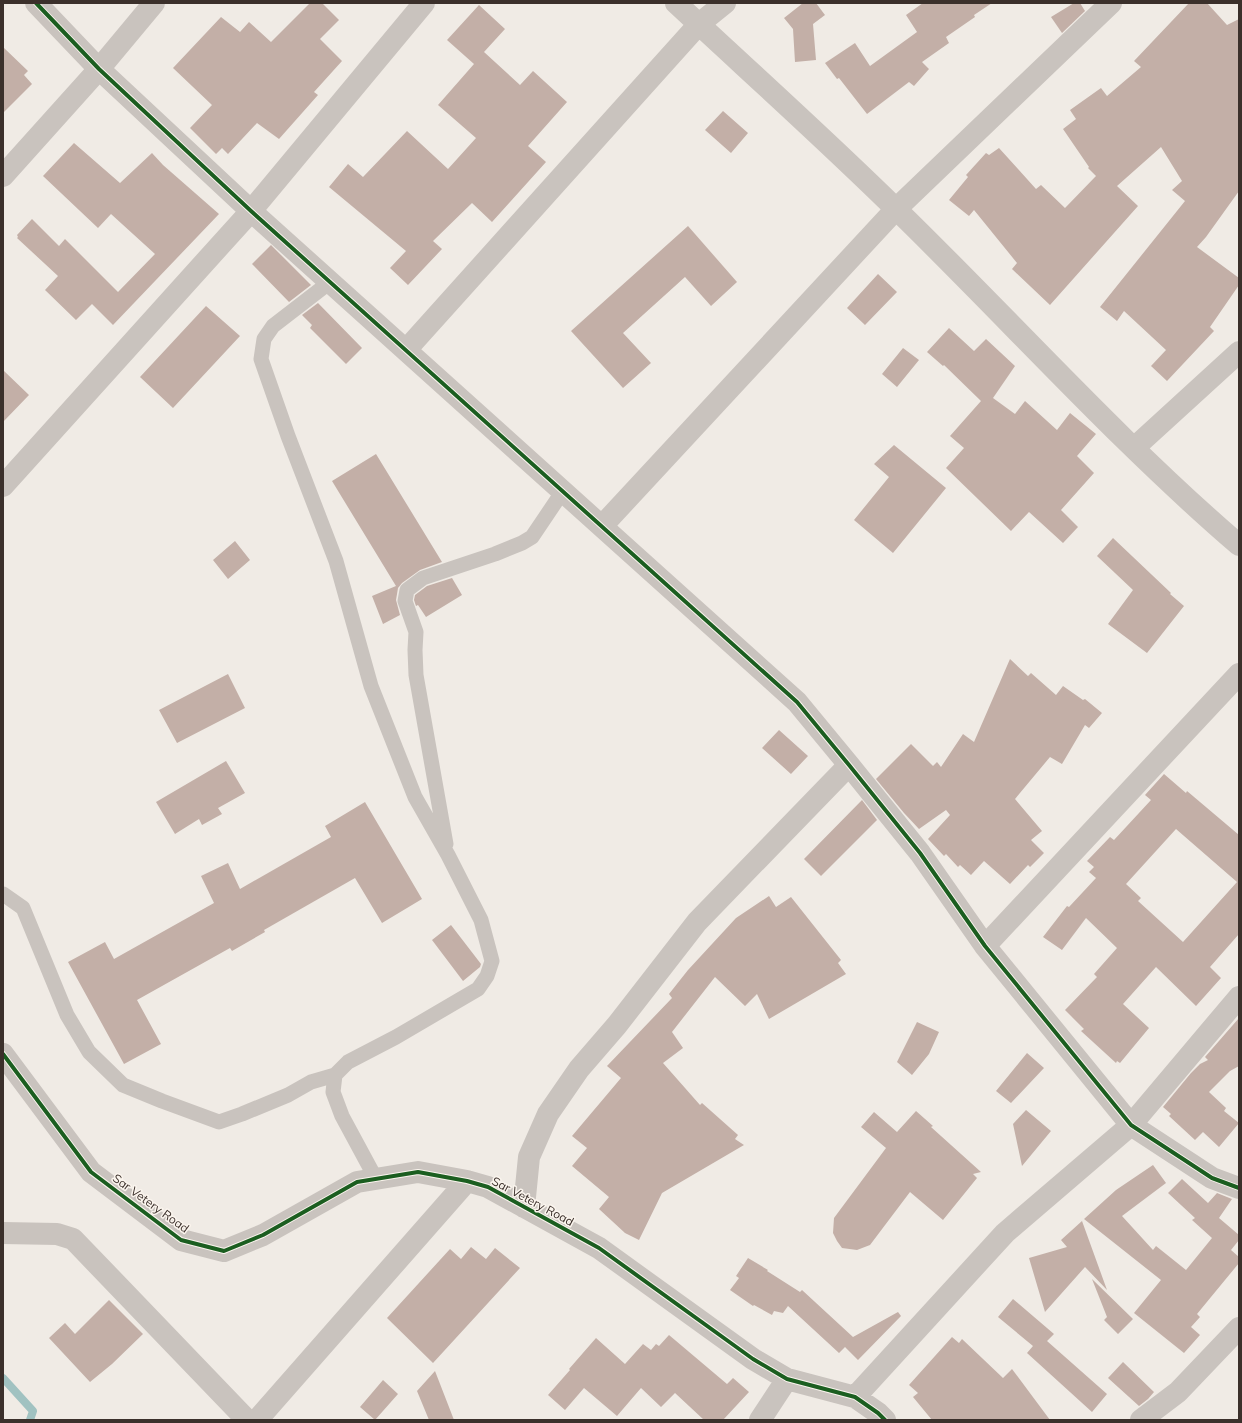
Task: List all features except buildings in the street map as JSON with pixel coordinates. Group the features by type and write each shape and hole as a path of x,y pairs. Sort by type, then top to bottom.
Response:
{"street":[{"path":"36,3 99,69 251,211 797,702 920,853 985,946 1131,1125 1212,1178 1239,1188"},
{"path":"3,176 99,69 154,3"},
{"path":"3,486 251,211 424,3"},
{"path":"676,3 896,209 1134,448 1239,545"},
{"path":"406,350 699,24 725,3"},
{"path":"602,526 896,209 1111,3"},
{"path":"1134,448 1239,352"},
{"path":"985,946 1239,674"},
{"path":"524,1207 529,1157 548,1114 579,1069 617,1025 697,922 849,765"},
{"path":"855,1397 1005,1233 1131,1125 1239,997"},
{"name":"Sar Vetery Road","path":"3,1054 91,1172 181,1240 224,1251 262,1235 357,1182 418,1172 467,1181 488,1187 598,1248 754,1359 787,1379 855,1397 886,1420"},
{"path":"257,1420 467,1181"},
{"path":"3,1233 57,1234 73,1239 247,1420"},
{"path":"1141,1420 1178,1392 1239,1328"},
{"path":"760,1420 787,1379"}],"lane":[{"path":"3,894 23,908 67,1015 89,1052 123,1085 218,1122 288,1095 311,1082 335,1075 348,1062 396,1037 478,989 487,976 492,961 481,920 448,855 415,797 371,686 336,561 288,436 261,360 264,339 273,326 330,282"},
{"path":"448,855 416,675 416,632 405,601 408,590 422,578 495,554 522,543 532,537 563,491"},
{"path":"335,1075 333,1092 342,1116 376,1179"}],"waterway":[{"path":"3,1378 33,1411 30,1420"}],"cycle path":[{"path":"36,3 99,69 251,211 797,702 920,853 985,946 1131,1125 1212,1178 1239,1188"},
{"path":"3,1054 91,1172 181,1240 224,1251 263,1235 357,1182 418,1172 467,1181 488,1187 599,1248 753,1359 787,1379 855,1397 878,1413 885,1420"}]}
